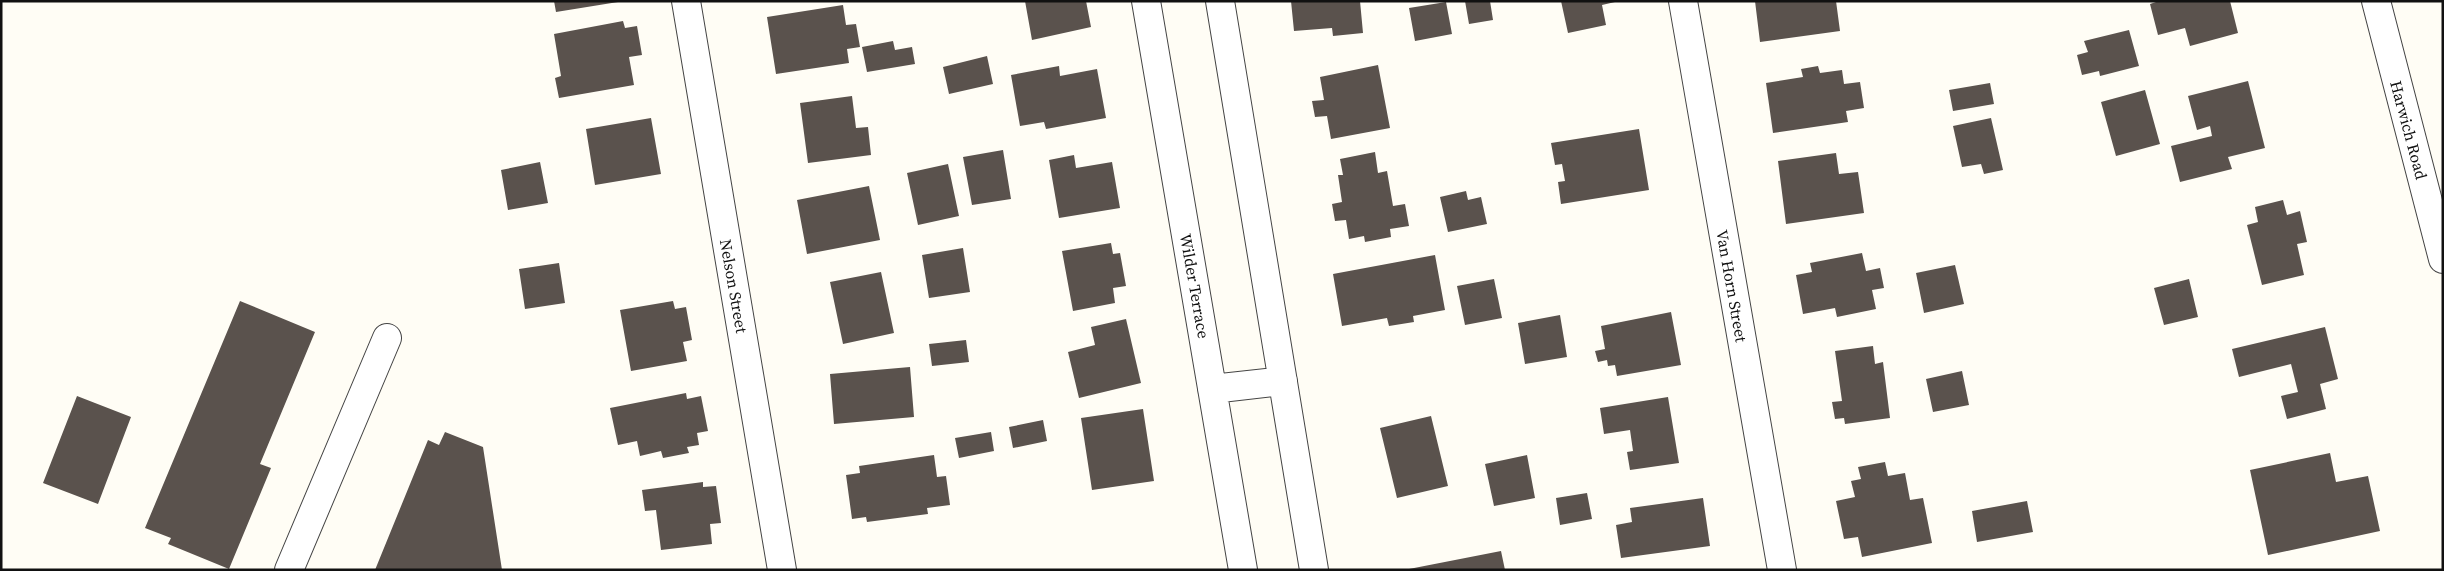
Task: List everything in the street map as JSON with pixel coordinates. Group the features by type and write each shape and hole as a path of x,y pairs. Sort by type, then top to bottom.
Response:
{"street":[{"name":"Nelson Street","path":"686,1 782,570"},
{"name":"Wilder Terrace","path":"1146,1 1243,570"},
{"path":"1220,1 1314,570"},
{"name":"Van Horn Street","path":"1683,1 1782,570"},
{"name":"Harwich Road","path":"2376,1 2443,259"},
{"path":"289,570 387,338"},
{"path":"1212,389 1283,381"}],"building":[{"path":"554,1 618,1 618,2 556,12"},
{"path":"1025,1 1086,1 1091,27 1032,40"},
{"path":"1291,1 1360,1 1363,33 1333,36 1332,28 1294,31"},
{"path":"1465,1 1490,1 1493,20 1469,24"},
{"path":"1561,1 1615,2 1602,5 1606,25 1568,33"},
{"path":"1755,1 1836,1 1840,31 1760,42"},
{"path":"2159,1 2230,1 2238,33 2190,46 2185,28 2158,35 2150,4"},
{"path":"1446,2 1452,34 1415,41 1409,8"},
{"path":"843,5 846,25 856,24 860,47 847,49 849,63 776,74 767,17"},
{"path":"623,21 625,28 637,26 642,55 629,57 634,85 559,98 555,78 561,76 554,34"},
{"path":"2129,30 2139,66 2100,76 2099,71 2082,75 2077,55 2088,52 2084,41"},
{"path":"893,41 895,50 912,47 915,64 867,72 862,47"},
{"path":"987,56 993,84 949,94 943,67"},
{"path":"1378,65 1390,128 1331,139 1327,116 1315,117 1312,101 1324,100 1320,77"},
{"path":"1059,66 1060,76 1097,69 1106,118 1046,129 1044,122 1020,126 1011,75"},
{"path":"1818,66 1820,73 1842,70 1844,84 1860,82 1864,108 1846,111 1848,122 1773,133 1766,83 1803,77 1801,69"},
{"path":"2248,81 2265,148 2228,157 2232,169 2180,182 2171,146 2212,136 2210,126 2197,130 2188,96"},
{"path":"1990,83 1994,104 1953,111 1949,90"},
{"path":"2145,90 2160,144 2116,156 2101,102"},
{"path":"852,96 856,128 868,127 871,155 808,163 800,103"},
{"path":"651,118 661,174 595,185 586,129"},
{"path":"1991,118 2003,170 1984,174 1981,164 1962,167 1953,126"},
{"path":"1639,129 1649,190 1561,204 1558,182 1565,181 1562,164 1555,165 1551,143"},
{"path":"1003,150 1011,199 972,205 963,157"},
{"path":"1375,152 1378,173 1387,171 1393,206 1405,204 1409,226 1390,229 1391,237 1365,242 1364,236 1349,239 1346,220 1335,221 1332,204 1342,202 1338,175 1343,175 1340,159"},
{"path":"1836,153 1839,174 1858,172 1864,213 1786,224 1778,161"},
{"path":"1074,155 1076,168 1112,162 1120,208 1059,218 1049,160"},
{"path":"540,162 548,203 508,210 501,170"},
{"path":"948,164 959,216 918,225 907,173"},
{"path":"869,186 880,240 807,254 797,200"},
{"path":"1466,191 1468,200 1481,197 1487,224 1448,232 1440,197"},
{"path":"2283,200 2287,215 2300,211 2307,242 2297,244 2304,275 2262,285 2247,225 2258,222 2255,207"},
{"path":"1111,243 1113,254 1120,253 1126,286 1113,288 1115,303 1073,311 1062,251"},
{"path":"963,248 970,292 929,298 922,255"},
{"path":"1862,253 1866,271 1880,268 1884,288 1872,290 1876,309 1837,317 1835,308 1803,314 1796,275 1812,272 1810,263"},
{"path":"1435,255 1445,310 1413,316 1414,322 1389,326 1387,318 1342,326 1333,274"},
{"path":"559,263 565,303 525,309 519,269"},
{"path":"1955,265 1964,304 1924,313 1916,273"},
{"path":"881,272 894,333 843,344 830,282"},
{"path":"1494,279 1502,318 1465,325 1457,286"},
{"path":"2189,279 2198,317 2164,325 2154,288"},
{"path":"240,301 315,332 260,464 271,468 229,569 168,544 171,538 145,528"},
{"path":"673,301 675,309 686,307 692,340 683,342 687,361 631,371 620,310"},
{"path":"1671,312 1681,365 1617,376 1615,365 1608,366 1607,360 1598,362 1595,351 1605,349 1601,326"},
{"path":"1560,315 1567,357 1525,364 1518,323"},
{"path":"1126,319 1141,383 1079,398 1068,352 1095,345 1091,327"},
{"path":"2325,327 2338,379 2320,384 2326,409 2287,419 2281,396 2298,392 2291,364 2239,377 2232,349"},
{"path":"966,340 969,362 932,366 929,344"},
{"path":"1873,346 1875,364 1883,362 1890,418 1845,424 1844,418 1835,419 1832,402 1842,401 1835,351"},
{"path":"910,367 914,417 834,424 830,374"},
{"path":"1962,371 1969,405 1933,412 1926,379"},
{"path":"686,393 687,399 701,396 708,431 697,433 699,445 687,447 689,453 663,458 661,451 640,456 637,441 618,445 610,408"},
{"path":"77,396 131,417 98,504 43,483"},
{"path":"1668,397 1679,463 1630,470 1627,452 1633,451 1630,430 1604,434 1600,408"},
{"path":"1143,409 1154,481 1092,490 1081,418"},
{"path":"1431,416 1448,486 1397,498 1380,428"},
{"path":"1043,420 1047,441 1013,448 1009,427"},
{"path":"445,432 483,447 502,570 375,570 428,440 439,445"},
{"path":"991,432 994,451 959,458 955,438"},
{"path":"2330,453 2336,482 2368,476 2380,531 2268,555 2250,470"},
{"path":"934,455 937,477 946,476 950,505 927,508 928,514 867,522 866,517 852,519 846,475 860,473 859,466"},
{"path":"1527,455 1535,498 1494,506 1485,464"},
{"path":"1885,462 1888,476 1905,473 1910,500 1923,498 1932,543 1862,557 1858,537 1844,539 1836,501 1855,497 1851,481 1861,479 1858,467"},
{"path":"703,482 703,487 716,486 721,523 710,524 712,544 661,550 656,510 645,511 642,490"},
{"path":"1587,493 1592,519 1560,525 1556,498"},
{"path":"1703,498 1710,546 1621,558 1616,525 1632,522 1630,508"},
{"path":"2027,501 2033,532 1977,542 1972,511"},
{"path":"1501,551 1505,570 1409,569"}]}
